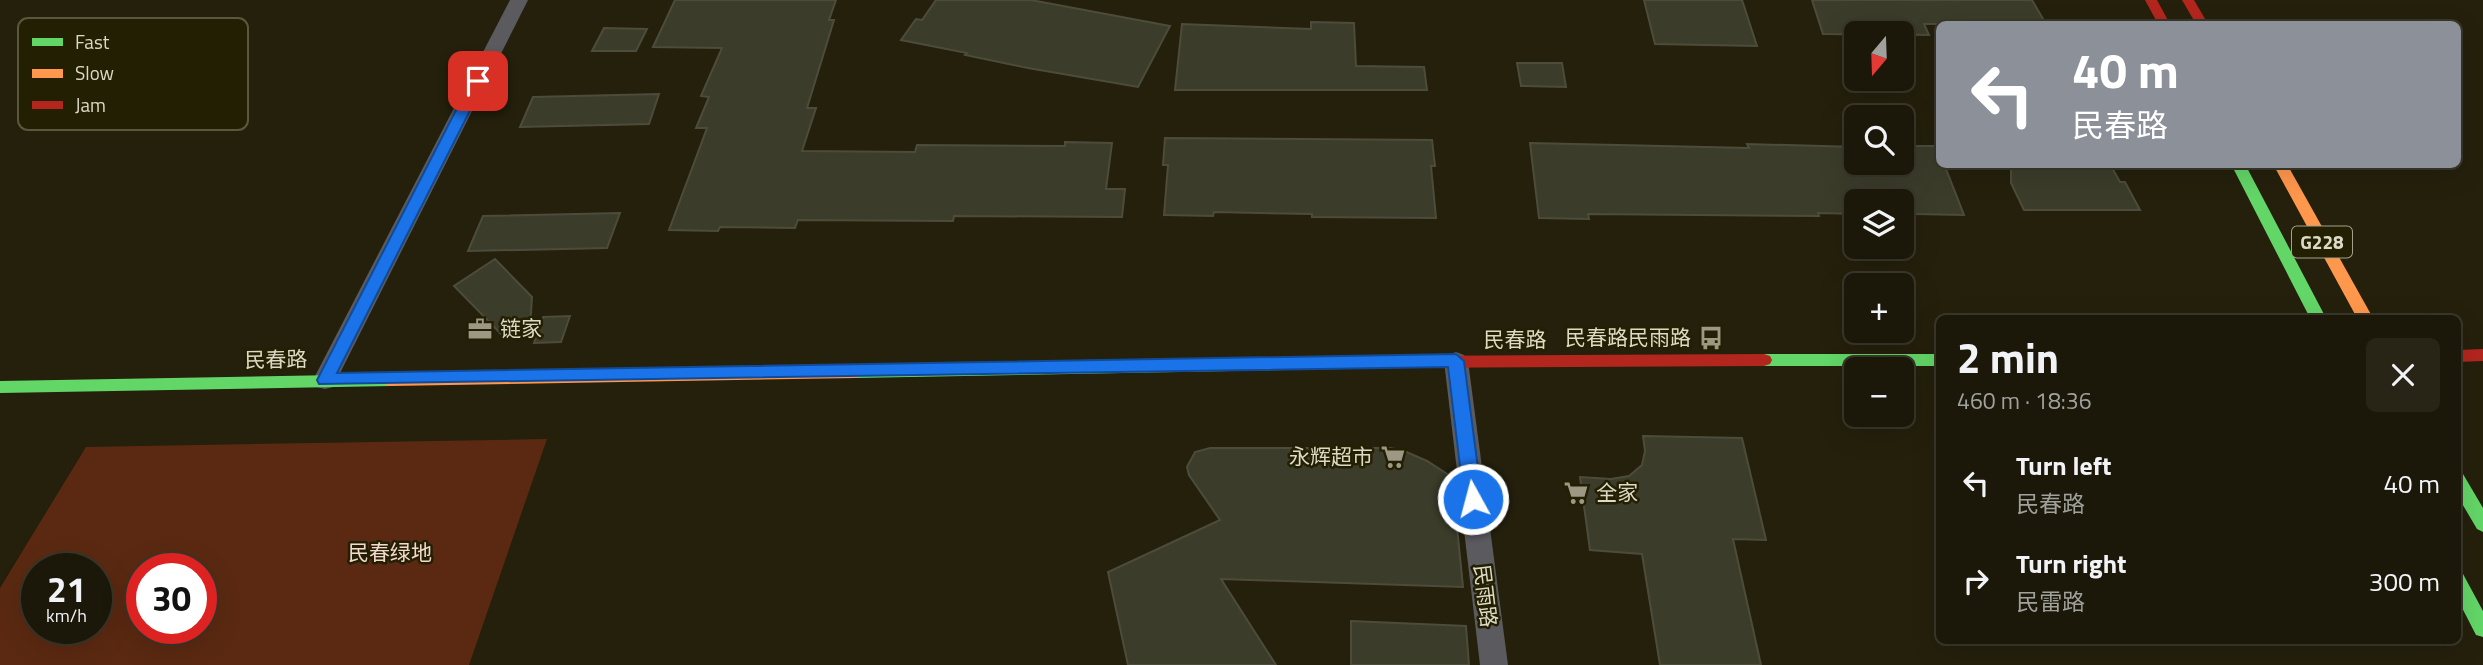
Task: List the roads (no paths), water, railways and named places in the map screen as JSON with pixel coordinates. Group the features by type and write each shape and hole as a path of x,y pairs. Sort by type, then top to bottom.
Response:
{"main road":[{"path":"2151,0 2162,21"},
{"path":"2188,0 2200,21"},
{"name":"G228","path":"2240,168 2316,315"},
{"name":"G228","path":"2282,168 2363,315"},
{"path":"2461,356 2483,355"},
{"name":"民春路","path":"0,387 1456,361 1936,360"},
{"path":"2461,486 2483,524"},
{"path":"2461,588 2483,629"}],"street":[{"path":"325,380 519,0"},
{"name":"民雨路","path":"1456,361 1494,665"}],"place":[{"name":"链家","path":"480,329"},
{"name":"民春路民雨路","path":"1711,338"},
{"name":"永辉超市","path":"1393,457"},
{"name":"全家","path":"1576,493"}],"park label":[{"name":"民春绿地","path":"390,553"}]}
